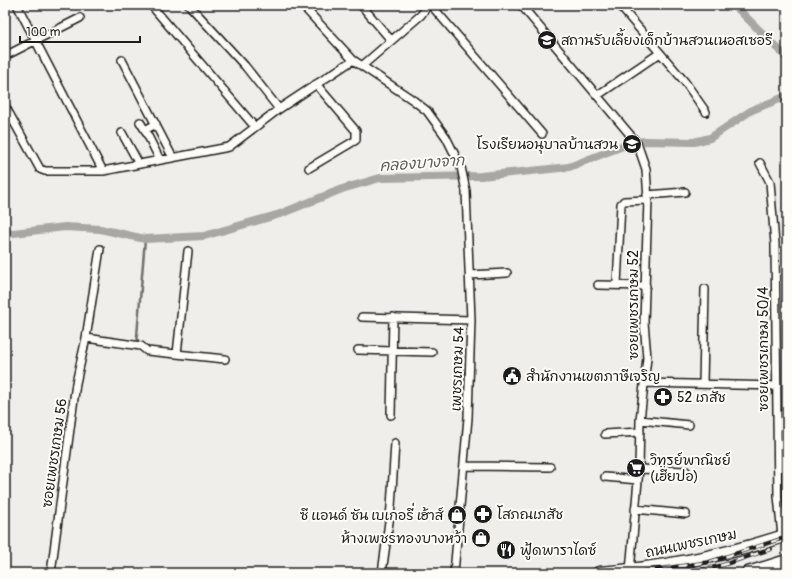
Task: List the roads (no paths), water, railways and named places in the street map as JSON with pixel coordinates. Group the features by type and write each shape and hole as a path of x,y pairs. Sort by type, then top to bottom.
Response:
{"main road":[{"name":"ถนนเพชรเกษม","path":"599,573 630,571 698,558 785,535"},
{"path":"748,573 787,561"}],"street":[{"path":"18,5 103,171"},
{"path":"151,5 255,127"},
{"path":"189,5 245,66 279,109"},
{"name":"เพชรเกษม 54","path":"302,5 353,60 414,100 427,111 446,137 462,167 466,191 472,320 464,466 454,573"},
{"path":"361,5 391,40"},
{"path":"362,66 421,15 430,5 542,134"},
{"name":"ซอยเพชรเกษม 52","path":"521,5 637,142 644,158 648,198 644,322 647,358 640,420 639,469 630,571"},
{"path":"619,5 685,82 706,112"},
{"path":"5,56 80,18"},
{"path":"598,95 660,53"},
{"path":"122,60 174,158"},
{"path":"5,106 40,169 45,171 103,171 229,147 279,109 353,60"},
{"path":"309,168 356,140 357,135 356,131 316,84"},
{"path":"140,122 160,160"},
{"path":"145,130 156,124"},
{"path":"122,133 138,164"},
{"name":"ซอยเพชรเกษม 50/4","path":"760,163 770,182 775,244 778,496 785,535"},
{"path":"617,285 621,204 624,201 684,192"},
{"name":"ซอยเพชรเกษม 56","path":"51,573 76,384 86,338 100,249"},
{"path":"177,354 188,251"},
{"path":"470,275 507,273"},
{"path":"598,285 646,286"},
{"path":"703,384 705,289"},
{"path":"362,317 472,320"},
{"path":"391,415 393,317"},
{"path":"86,338 139,346 148,351 225,359"},
{"path":"358,350 432,352"},
{"path":"645,383 777,386"},
{"path":"640,420 689,425"},
{"path":"605,434 640,432"},
{"path":"382,573 391,507 395,443"},
{"path":"464,466 550,467"},
{"path":"639,469 686,471"},
{"path":"605,477 638,480"},
{"path":"635,509 686,514"}],"waterway":[{"path":"734,5 787,58"},
{"name":"คลองบางจาก","path":"5,234 65,227 100,229 145,239 204,236 280,214 342,189 380,178 481,176 569,167 628,144 645,141 694,142 710,138 752,110 787,96"},
{"path":"139,345 137,336 145,239"}],"railway":[{"path":"631,573 709,562 787,537"},
{"path":"689,573 723,565 771,549"}],"place":[{"name":"สถานรับเลี้ยงเด็กบ้านสวนเนอสเซอรี","path":"547,40"},
{"name":"โรงเรียนอนุบาลบ้านสวน","path":"632,144"},
{"name":"สำนักงานเขตภาษีเจริญ","path":"512,376"},
{"name":"52 เภสัช","path":"663,397"},
{"name":"วิทูรย์พาณิชย์ (เฮียปอ)","path":"636,468"},
{"name":"โสภณเภสัช","path":"483,514"},
{"name":"ซี แอนด์ ซัน เบเกอรี่ เฮ้าส์","path":"457,515"},
{"name":"ห้างเพชรทองบางหว้า","path":"481,538"},
{"name":"ฟู้ดพาราไดซ์","path":"506,550"}]}
